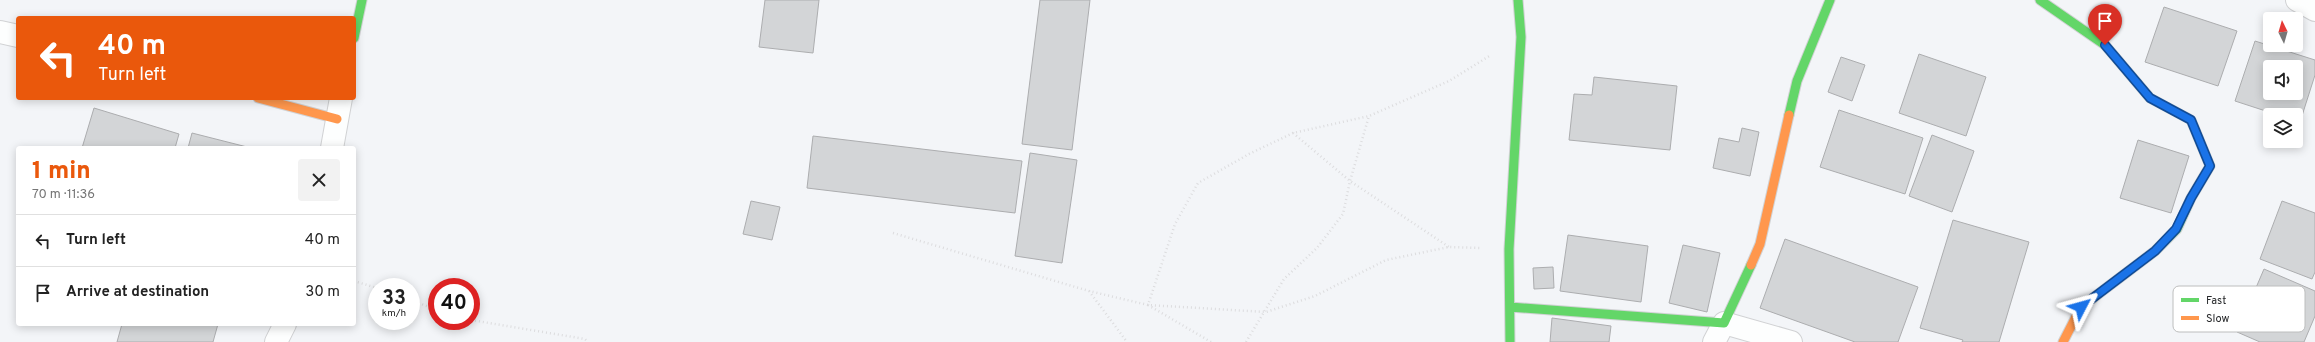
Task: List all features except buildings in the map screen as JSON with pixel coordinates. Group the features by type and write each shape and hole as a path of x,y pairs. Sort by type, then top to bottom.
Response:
{"street":[{"path":"356,28 362,0"},
{"path":"1510,342 1509,249 1521,36 1518,0"},
{"path":"1714,342 1760,244 1797,81 1830,0"},
{"path":"2040,0 2105,45 2150,98 2191,120 2210,166 2191,198 2176,229 2155,251 2081,307 2063,342"},
{"path":"2297,0 2315,10"},
{"path":"0,32 16,36"},
{"path":"265,100 336,119"},
{"path":"332,146 341,100"},
{"path":"1510,307 1724,323 1791,342"},
{"path":"276,342 284,326"}],"path":[{"path":"1148,305 1175,224 1198,183 1248,154 1293,132 1369,116 1449,81 1521,36"},
{"path":"1246,342 1266,312 1284,279 1317,248 1343,214 1350,181 1369,116"},
{"path":"1293,132 1350,181 1449,247"},
{"path":"893,233 1089,291 1148,305 1266,312 1315,296 1386,260 1449,247 1509,249"},
{"path":"356,282 368,285"},
{"path":"1089,291 1127,342"},
{"path":"1148,305 1211,342"},
{"path":"480,322 585,339 588,342"}],"traffic: fast":[{"path":"356,28 362,0"},
{"path":"1510,342 1509,249 1521,37 1518,0"},
{"path":"1789,115 1797,81 1830,0"},
{"path":"2040,0 2105,45 2150,98 2191,120 2210,166 2191,198 2177,229 2155,251 2093,298"},
{"path":"1510,307 1724,323 1751,265"}],"traffic: slow":[{"path":"266,100 337,119"},
{"path":"1751,265 1760,244 1789,115"},
{"path":"2063,342 2081,307 2093,298"}],"route":[{"path":"2081,307 2102,289 2155,251 2176,229 2191,198 2210,166 2191,120 2150,98 2105,45"}]}
